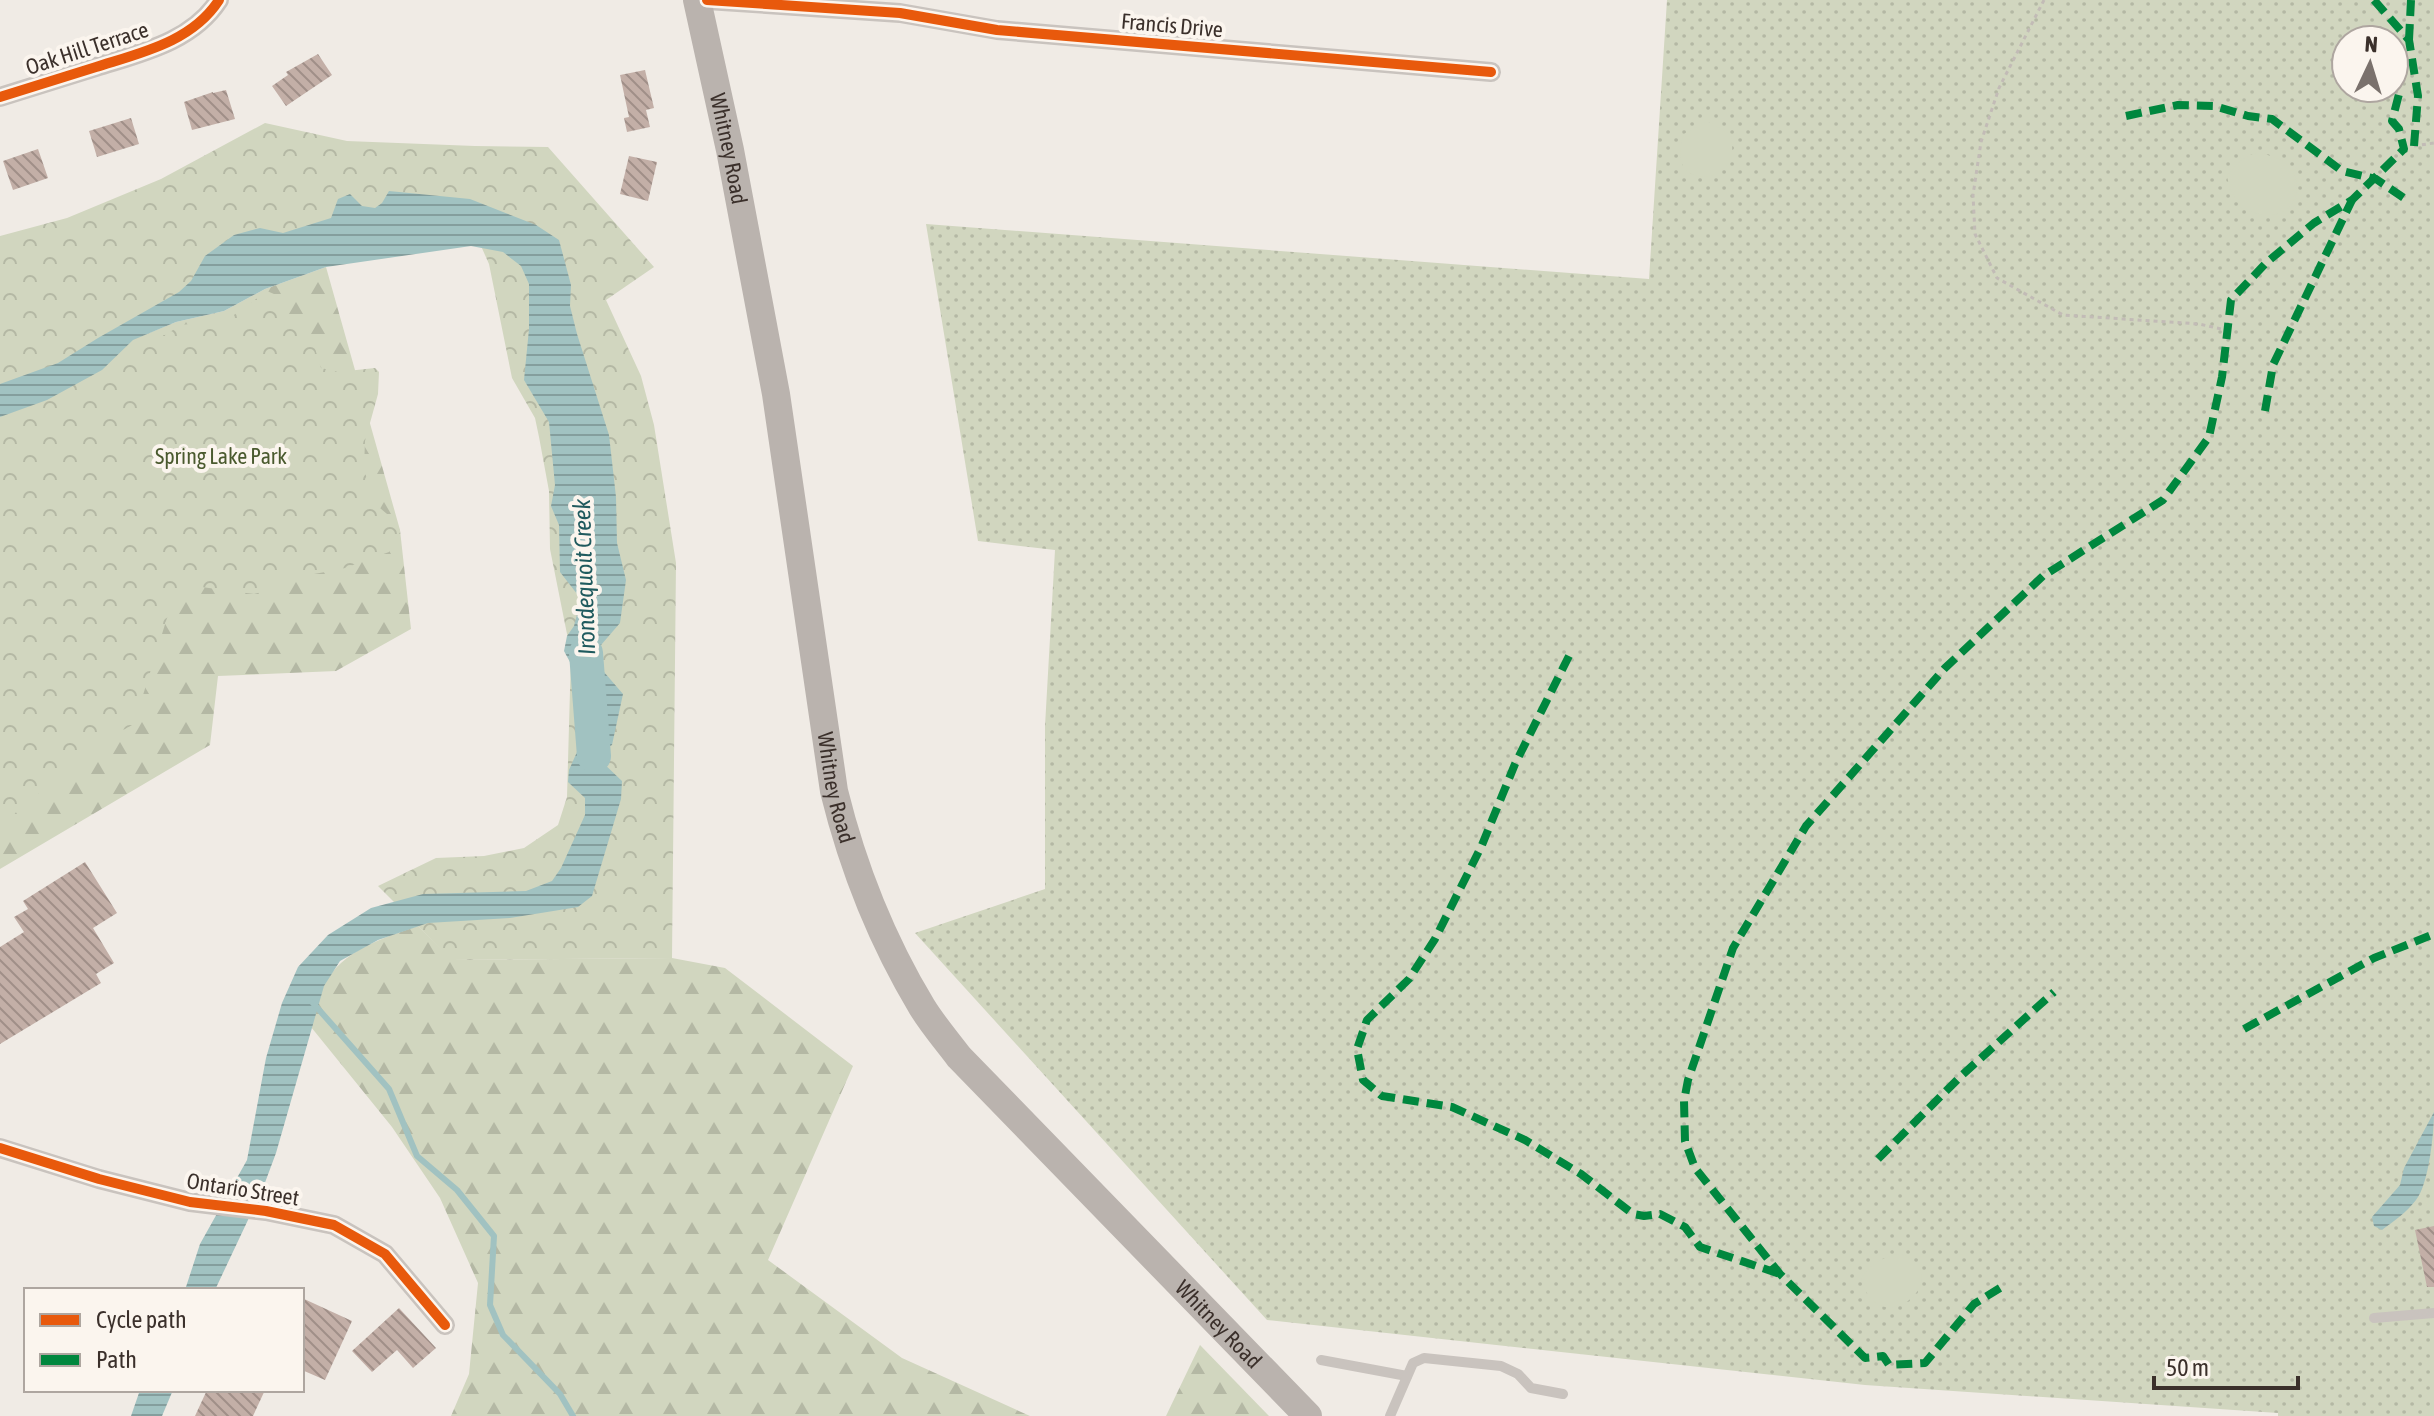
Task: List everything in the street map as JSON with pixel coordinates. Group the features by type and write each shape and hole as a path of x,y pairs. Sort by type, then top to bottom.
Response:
{"main road":[{"name":"Whitney Road","path":"697,0 733,165 776,394 834,791 848,847 867,900 924,1010 959,1057 1308,1416"}],"street":[{"name":"Oak Hill Terrace","path":"0,97 154,49 197,26 219,0"},
{"name":"Francis Drive","path":"707,0 900,13 997,30 1491,72"},
{"name":"Ontario Street","path":"0,1148 99,1179 206,1204 266,1211 334,1225 385,1254 445,1325"}],"lane":[{"path":"2374,1318 2434,1313"},
{"path":"1390,1416 1413,1363 1424,1358 1501,1366 1518,1374 1531,1388 1563,1394"},
{"path":"1321,1360 1407,1376"}],"path":[{"path":"2044,0 1999,88 1981,142 1973,195 1975,234 1997,278 2063,315 2199,324 2226,330"},
{"path":"2414,146 2434,143"}],"green space":[{"path":"1667,0 2434,0 2434,1416 2278,1416 2278,1413 1865,1385 1267,1320 915,933 1045,889 1045,726 1055,550 978,541 926,224 1649,279"},
{"path":"1707,121 1730,134 1732,152 1727,165 1705,177 1693,175 1684,167 1680,154 1684,134"},
{"name":"Spring Lake Park","path":"265,123 347,141 548,147 654,267 606,300 641,376 654,425 676,563 672,958 452,960 378,886 436,858 484,856 524,848 558,825 567,797 571,654 550,549 549,491 539,437 535,418 512,378 489,264 481,246 452,220 142,333 144,337 165,335 181,325 227,320 267,291 274,294 294,321 311,335 321,368 338,372 375,368 379,372 378,394 365,441 364,469 374,503 393,519 400,530 389,552 342,569 286,579 265,591 254,594 194,586 181,591 167,618 134,724 100,743 66,777 22,804 8,823 0,826 0,236 67,218 161,179"},
{"path":"2259,152 2283,161 2294,173 2296,196 2280,213 2266,215 2243,209 2230,190 2227,176 2241,161"},
{"path":"326,267 400,530 411,629 336,671 218,676 210,745 0,869 0,768 132,340 176,322 224,311 265,289"},
{"path":"418,926 453,960 672,958 725,968 853,1066 768,1260 902,1358 1030,1416 451,1416 469,1374 478,1283 440,1198 392,1127 311,1027 324,985 341,963 365,947"},
{"path":"1901,1254 1917,1264 1922,1276 1919,1289 1910,1300 1897,1306 1883,1307 1871,1298 1861,1279 1878,1262"},
{"path":"1200,1345 1269,1416 1166,1416"}],"water":[{"path":"389,191 470,199 536,225 559,240 571,285 570,306 577,334 609,435 616,497 617,543 626,580 620,623 595,652 598,665 623,694 612,745 599,752 599,759 622,781 621,799 592,896 578,907 510,918 428,923 378,940 340,961 324,986 263,1188 216,1288 186,1288 200,1244 247,1160 266,1058 282,1003 298,967 328,935 371,908 423,894 526,891 552,881 585,815 585,798 568,782 569,770 581,743 592,703 564,651 581,599 560,572 559,525 551,506 555,485 549,422 524,380 529,284 521,266 503,252 471,246 326,267 265,289 224,311 176,322 133,340 102,370 47,400 0,417 0,384 58,363 179,292 191,281 205,256 234,235 260,228 283,233 331,218 338,199 350,194 362,206 375,208"},
{"path":"2434,1112 2430,1158 2421,1192 2409,1208 2382,1230 2374,1226 2372,1217 2400,1185 2404,1168"},
{"path":"139,1392 172,1392 162,1416 131,1416"}],"building":[{"path":"318,54 332,75 286,106 272,86 288,75 286,72"},
{"path":"645,70 654,108 646,110 650,127 627,132 624,118 629,117 620,75"},
{"path":"226,90 235,119 192,130 184,102"},
{"path":"131,118 139,144 97,157 89,131"},
{"path":"38,149 48,178 13,190 3,161"},
{"path":"629,156 657,162 648,201 620,194"},
{"path":"85,862 117,913 93,928 114,963 96,974 101,983 0,1044 0,947 24,932 14,917 28,909 23,901"},
{"path":"2434,1226 2434,1287 2427,1287 2415,1230"},
{"path":"304,1299 352,1321 325,1380 304,1371"},
{"path":"399,1308 436,1348 413,1368 397,1350 372,1372 352,1351"},
{"path":"206,1392 264,1392 253,1416 195,1416"}],"waterway":[{"name":"Irondequoit Creek","path":"586,653 594,756"},
{"path":"313,1003 389,1089 417,1156 457,1190 494,1236 490,1305 503,1335 560,1394 573,1416"}],"marked path":[{"path":"2374,0 2409,40 2418,96 2414,146 2404,149"},
{"path":"2410,24 2411,0"},
{"path":"2000,1288 1974,1304 1925,1363 1889,1365 1883,1356 1865,1358 1780,1274 1695,1168 1685,1141 1684,1101 1688,1080 1733,948 1806,826 1945,668 2043,576 2163,500 2209,437 2222,377 2231,300 2266,263 2314,223 2352,200 2404,149 2399,129 2392,121 2396,104"},
{"path":"2126,116 2178,105 2214,106 2272,119 2342,171 2376,179 2404,198"},
{"path":"2265,411 2273,365 2352,200"},
{"path":"1569,656 1515,764 1482,845 1435,939 1409,979 1367,1020 1357,1049 1363,1080 1382,1096 1452,1107 1525,1140 1581,1174 1633,1214 1660,1214 1685,1227 1700,1247 1780,1274"},
{"path":"2244,1029 2374,958 2434,934"},
{"path":"1878,1159 1960,1077 2054,992"}],"cycle path":[{"path":"0,97 164,44 195,26 219,0"},
{"path":"707,0 900,13 997,30 1491,72"},
{"path":"0,1148 99,1179 190,1202 266,1211 334,1225 385,1254 445,1325"}]}
